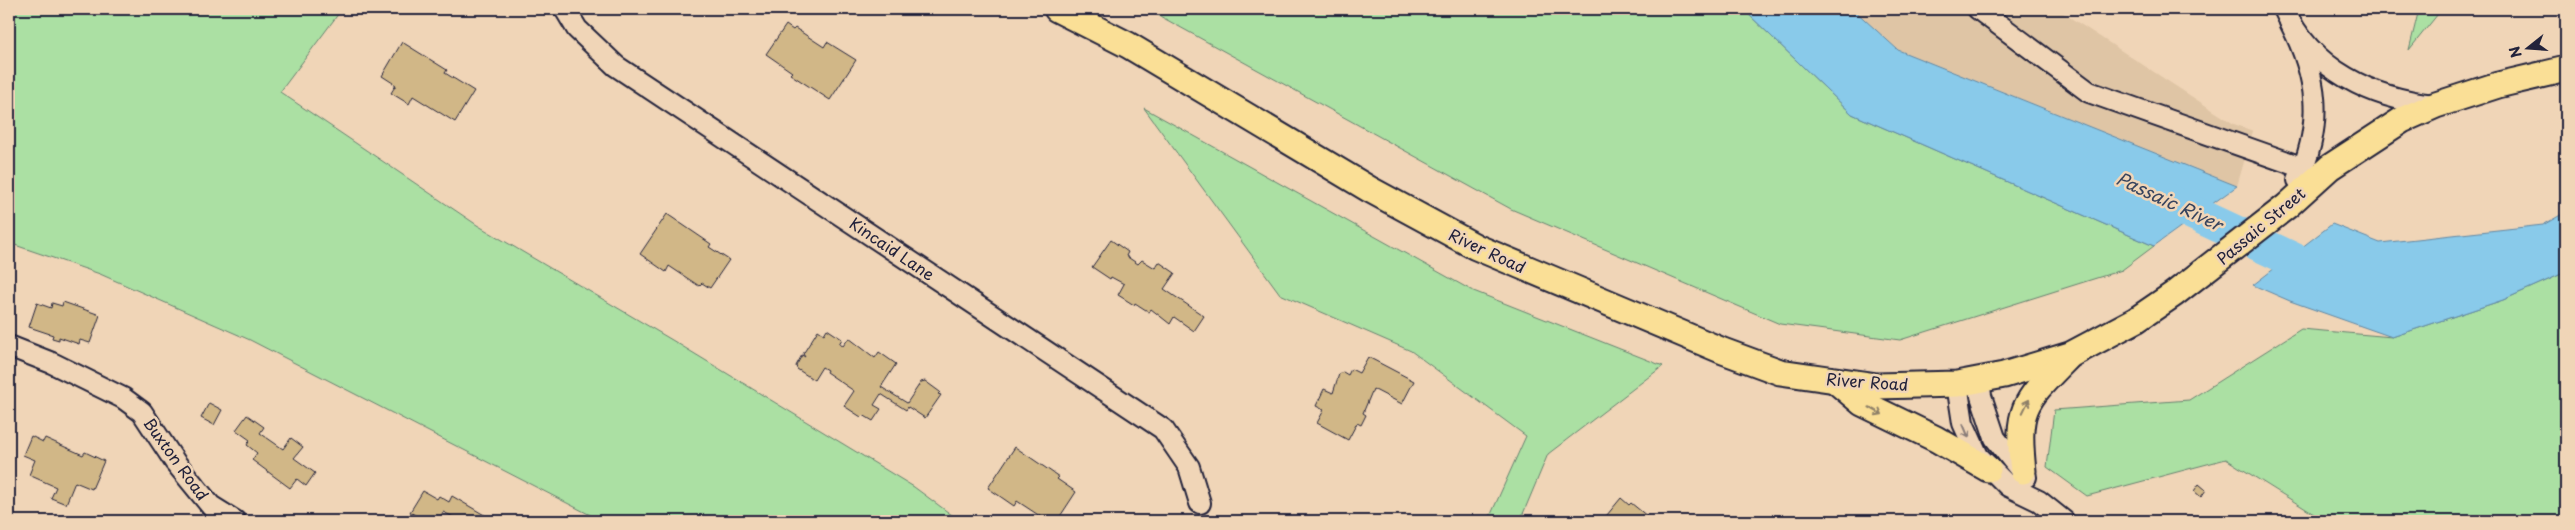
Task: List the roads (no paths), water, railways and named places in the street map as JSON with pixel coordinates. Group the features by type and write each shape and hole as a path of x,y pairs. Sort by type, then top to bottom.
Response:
{"main road":[{"name":"River Road","path":"1057,9 1128,45 1369,189 1476,247 1723,351 1780,372 1837,382 1877,386 1968,382"},
{"name":"Passaic Street","path":"1968,382 2070,355 2136,320 2204,272 2287,206 2330,167 2402,120 2436,105 2498,85 2566,69"},
{"path":"2023,472 2020,444 2022,415 2032,394 2070,355"},
{"path":"1837,382 1862,403 1936,439 1988,469"}],"street":[{"name":"Kincaid Lane","path":"565,9 577,29 616,66 1163,429 1189,467 1200,503"},
{"path":"1978,9 2089,92 2304,168"},
{"path":"2287,15 2307,59 2315,98 2316,119 2312,147 2287,206"},
{"path":"2287,15 2307,44 2327,64 2358,85 2394,99 2436,105"},
{"name":"Buxton Road","path":"9,346 52,363 105,389 142,412 176,462 211,506 235,521"},
{"path":"1968,382 1963,424 1978,456 1988,469 2008,486 2039,500 2064,521"},
{"path":"1968,382 1981,396 1995,438 2023,472 2039,500"}],"water":[{"path":"1743,9 1853,9 1898,50 2237,186 2154,246 1852,114"},
{"path":"2566,212 2566,272 2503,300 2392,337 2290,301 2253,285 2332,224 2380,243 2543,225"}],"waterway":[{"name":"Passaic River","path":"2155,195 2332,278"}]}
